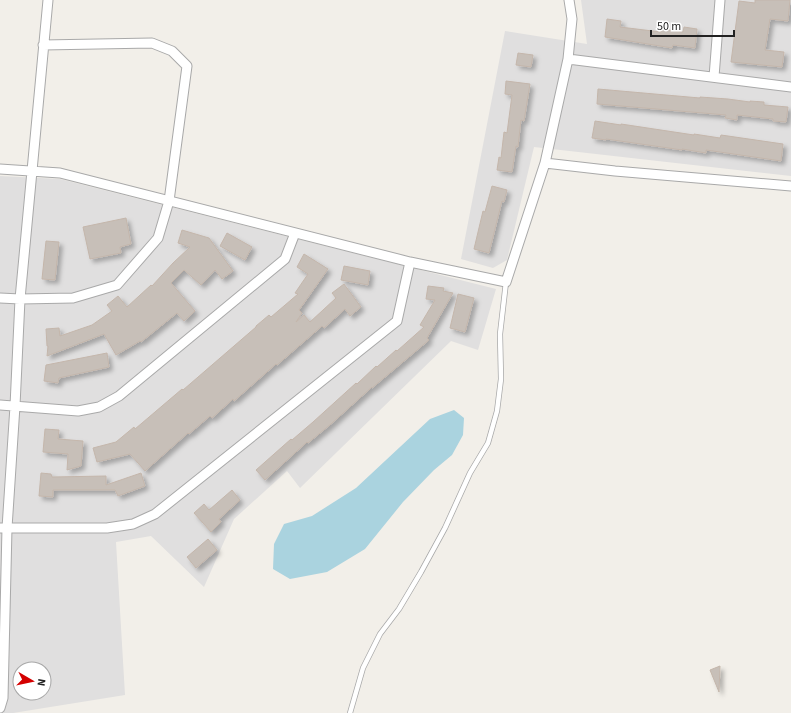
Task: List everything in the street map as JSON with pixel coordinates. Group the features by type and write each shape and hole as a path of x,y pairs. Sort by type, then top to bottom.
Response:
{"street":[{"path":"0,708 3,698 3,528 15,406 20,299 48,0"},
{"path":"0,169 60,173 410,262 506,282 545,163 568,59 572,19 569,0"},
{"path":"714,77 720,0"},
{"path":"0,298 73,298 117,285 158,238 169,201 187,66 172,50 152,43 43,45"},
{"path":"568,59 791,87"},
{"path":"545,163 615,171 791,186"},
{"path":"0,405 78,412 99,407 119,396 285,259 295,233"},
{"path":"3,528 107,528 133,524 155,514 397,321 410,262"}],"lane":[{"path":"350,713 363,668 380,634 399,609 421,572 445,528 470,473 488,443 497,410 501,379 500,334 506,282"}],"shaded area":[{"path":"581,0 791,0 791,176 534,147 507,260 493,268 461,259 505,31 587,44"},
{"path":"0,176 60,179 496,289 478,350 451,341 300,488 287,471 234,519 204,587 151,536 116,542 125,695 13,713 0,713"}],"water":[{"path":"454,410 464,418 463,435 452,455 434,470 403,502 365,549 327,572 290,579 273,569 274,544 284,524 312,516 356,488 430,419"}],"building":[{"path":"755,0 790,0 788,21 770,19 765,50 784,52 782,67 731,62 739,1 755,3"},
{"path":"607,19 621,21 620,27 661,32 661,29 683,32 684,27 697,29 695,48 673,45 672,48 605,37"},
{"path":"518,53 533,55 531,67 516,65"},
{"path":"506,81 530,84 524,121 521,120 518,147 516,146 512,172 497,170 499,157 501,158 504,132 507,133 512,95 505,94"},
{"path":"598,89 764,102 764,105 788,107 786,122 737,115 737,120 725,118 726,115 597,104"},
{"path":"595,121 694,135 720,138 721,135 783,144 781,161 706,150 706,153 592,138"},
{"path":"492,186 507,190 504,202 502,201 489,253 474,249 483,211 485,212"},
{"path":"126,218 131,244 120,247 121,253 90,259 83,227"},
{"path":"182,230 209,238 233,271 222,279 215,270 201,285 184,270 171,283 195,311 184,321 177,313 141,342 140,341 116,355 104,334 47,356 48,346 46,329 59,328 60,336 92,325 112,311 107,305 118,296 127,307 151,285 152,286 190,247 178,243"},
{"path":"227,233 252,247 245,260 220,246"},
{"path":"46,241 59,242 55,280 42,279"},
{"path":"304,254 328,269 299,310 302,313 296,322 304,315 310,322 336,298 332,293 344,284 361,307 350,316 345,309 324,328 322,326 234,401 233,399 212,418 210,416 189,434 188,433 145,471 130,454 97,462 93,448 116,442 134,427 135,429 182,389 183,390 269,315 271,317 298,294 295,293 308,274 297,267"},
{"path":"344,266 370,271 368,285 341,280"},
{"path":"428,286 444,288 443,291 453,293 427,338 429,340 372,387 331,424 308,443 307,442 265,480 256,470 356,383 357,384 376,366 377,367 396,350 397,351 424,327 420,325 435,300 426,299"},
{"path":"458,294 474,298 465,332 450,328"},
{"path":"107,353 109,367 59,378 58,383 44,381 46,365"},
{"path":"45,429 59,430 58,439 83,441 81,466 67,470 68,454 43,452"},
{"path":"41,473 51,474 52,477 106,476 106,485 141,473 145,486 118,496 115,490 53,490 53,497 39,496"},
{"path":"232,490 240,500 219,519 221,522 211,532 194,513 204,504 209,510"},
{"path":"208,539 217,550 196,568 187,557"},
{"path":"720,666 719,692 710,670"}]}
